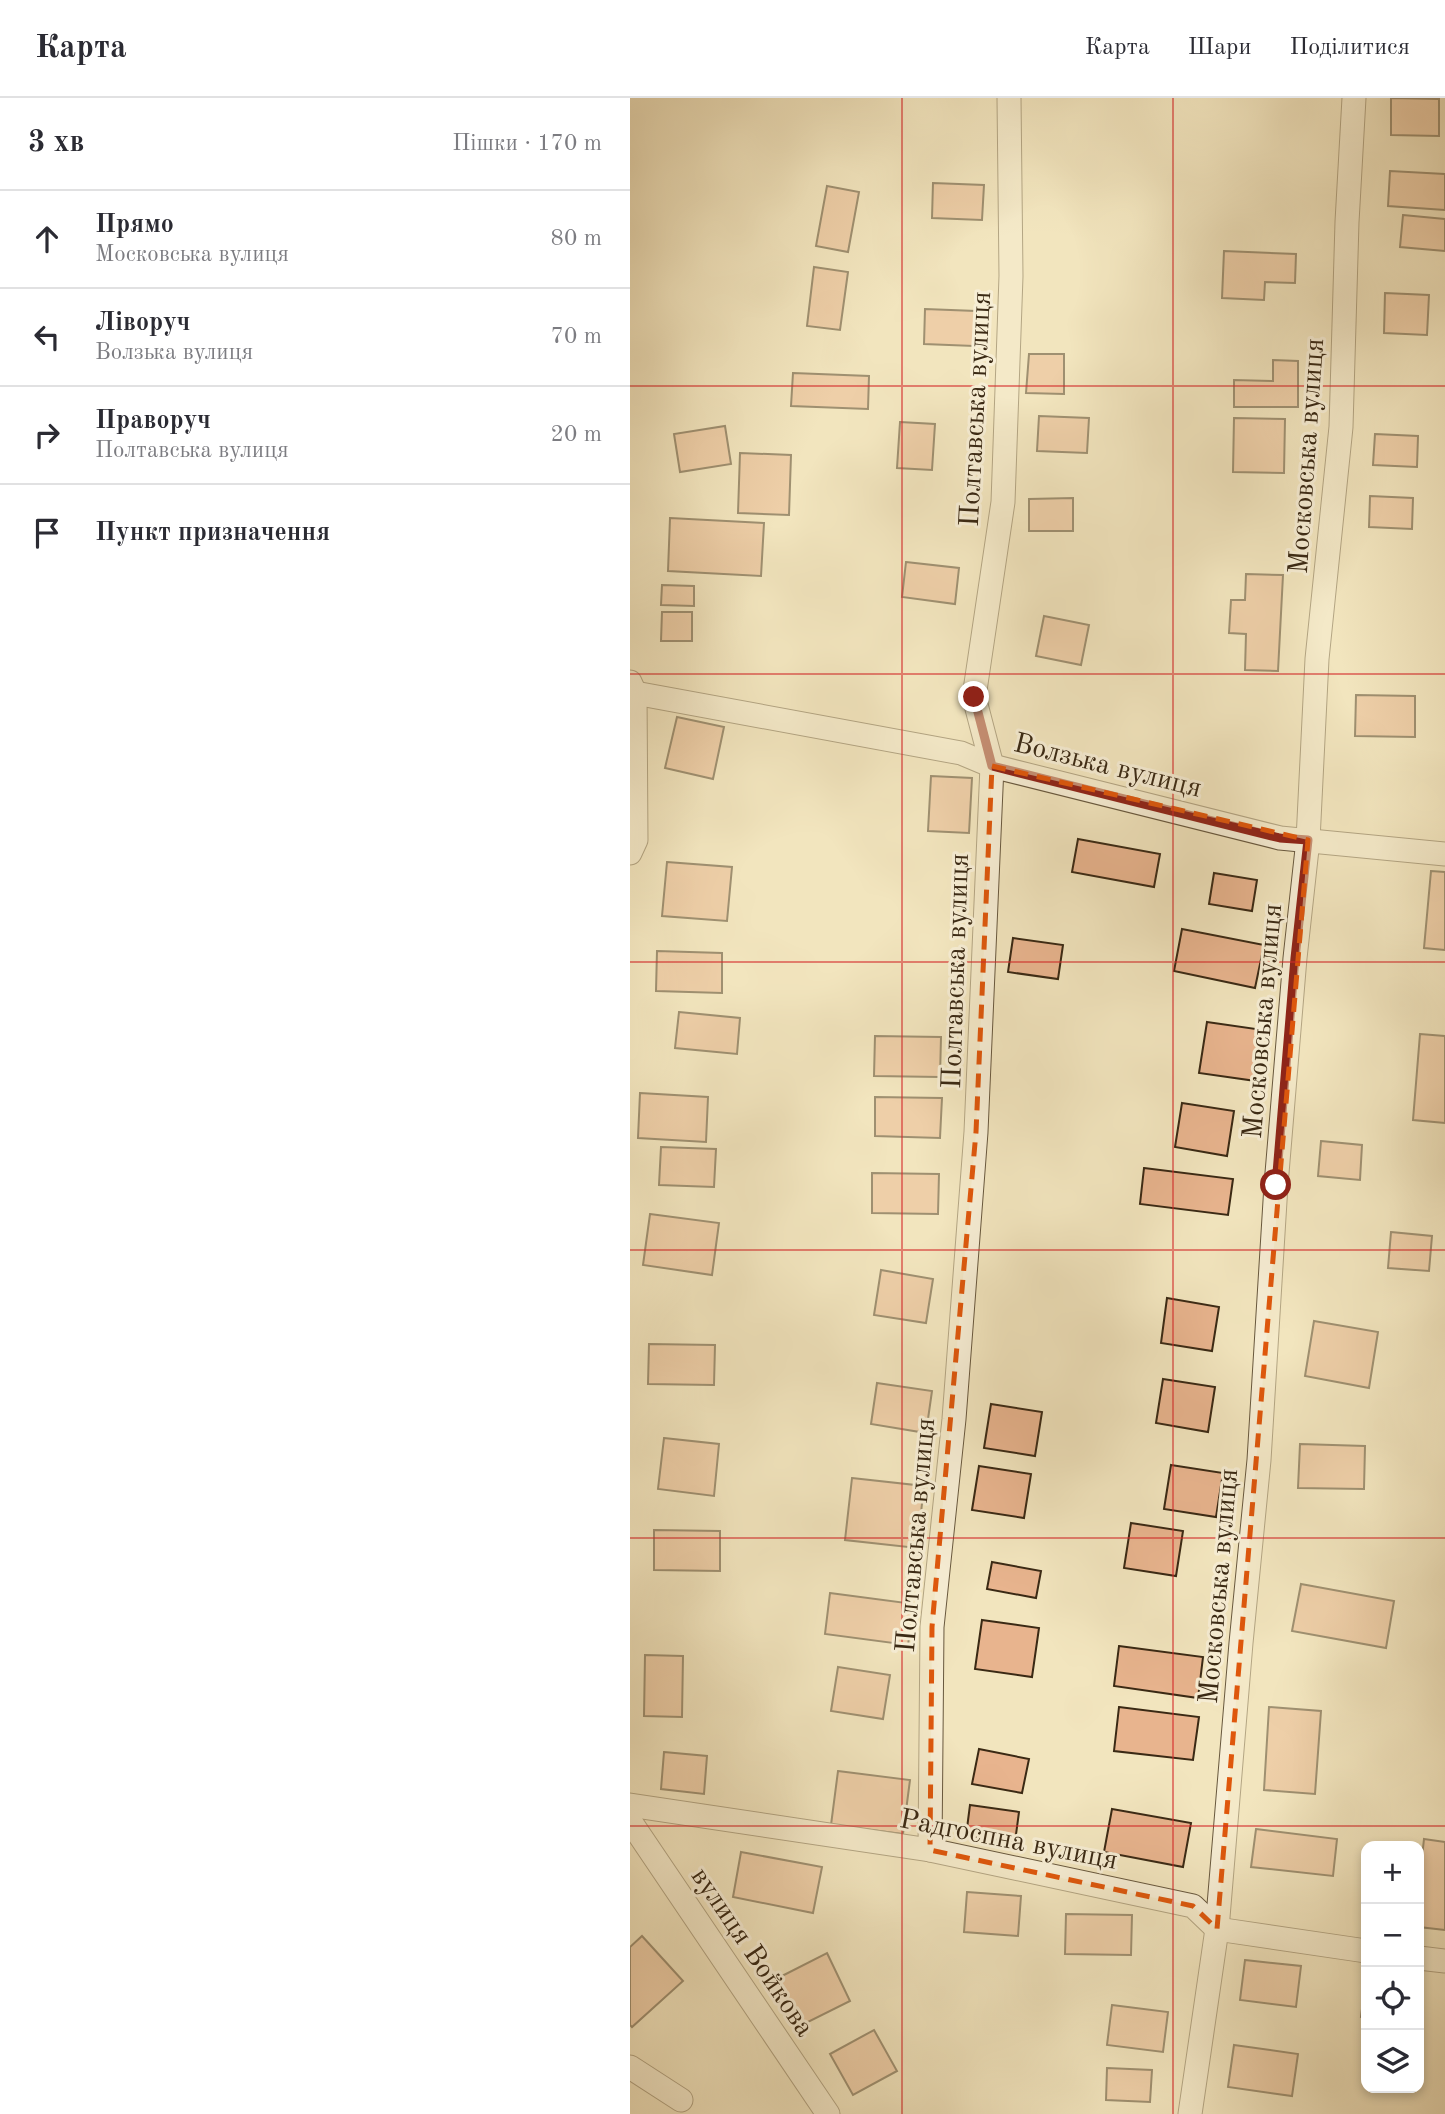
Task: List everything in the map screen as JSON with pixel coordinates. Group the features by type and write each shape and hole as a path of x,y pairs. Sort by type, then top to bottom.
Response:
{"street":[{"name":"Полтавська вулиця","path":"930,1850 932,1627 954,1419 976,1132 992,766 974,697 1003,502 1011,276 1009,98"},
{"name":"Московська вулиця","path":"1190,2114 1217,1929 1239,1657 1259,1460 1276,1185 1308,840 1317,659 1341,427 1353,98"},
{"name":"Волзька вулиця","path":"633,688 961,753 992,766 1280,838 1445,854"},
{"path":"630,853 636,840 633,688"},
{"name":"Радгоспна вулиця","path":"630,1805 930,1850 1193,1906 1217,1929"},
{"name":"вулиця Войкова","path":"630,1821 828,2114"},
{"path":"1217,1929 1361,1950"},
{"path":"1424,1959 1445,1961"},
{"path":"630,2067 681,2100"}],"highlighted area":[{"path":"992,766 1308,840 1217,1929 1193,1906 930,1850 932,1627 976,1132"}],"building":[{"path":"1391,98 1439,99 1439,136 1391,135"},
{"path":"1390,171 1445,174 1445,210 1388,206"},
{"path":"933,183 984,185 982,220 932,218"},
{"path":"827,186 859,192 848,252 816,246"},
{"path":"1403,215 1445,219 1445,251 1400,247"},
{"path":"1224,251 1296,254 1295,283 1265,282 1264,300 1222,298"},
{"path":"814,267 848,272 840,330 807,326"},
{"path":"1385,293 1429,295 1427,335 1384,333"},
{"path":"925,309 976,311 974,346 924,344"},
{"path":"1029,354 1064,354 1064,394 1026,393"},
{"path":"1273,360 1298,361 1298,407 1234,407 1234,380 1273,381"},
{"path":"793,373 869,376 868,409 791,406"},
{"path":"1039,416 1089,418 1087,453 1037,451"},
{"path":"1234,418 1285,419 1284,473 1233,472"},
{"path":"900,422 935,424 932,470 897,468"},
{"path":"725,426 731,464 680,472 674,434"},
{"path":"1375,434 1418,436 1417,467 1373,465"},
{"path":"740,453 791,455 789,515 738,513"},
{"path":"1370,496 1413,498 1412,529 1369,527"},
{"path":"1073,498 1073,531 1029,531 1029,499"},
{"path":"670,518 764,523 761,576 668,571"},
{"path":"906,562 959,568 955,604 902,597"},
{"path":"1246,574 1283,575 1278,671 1245,670 1246,634 1229,633 1231,600 1245,600"},
{"path":"662,585 694,586 694,606 661,605"},
{"path":"662,612 692,612 692,641 661,641"},
{"path":"1044,616 1089,625 1081,665 1036,656"},
{"path":"1356,695 1415,696 1415,737 1355,736"},
{"path":"677,717 724,727 713,779 665,768"},
{"path":"931,776 972,778 969,833 928,831"},
{"path":"1078,839 1160,854 1154,887 1072,872"},
{"path":"667,862 732,867 727,921 662,916"},
{"path":"1431,871 1445,872 1445,950 1424,948"},
{"path":"1214,873 1257,880 1252,911 1209,904"},
{"path":"1182,929 1264,945 1255,988 1174,971"},
{"path":"1013,938 1063,945 1058,979 1008,972"},
{"path":"657,951 722,953 722,993 656,991"},
{"path":"679,1012 740,1018 737,1054 675,1048"},
{"path":"1207,1022 1263,1030 1256,1081 1199,1073"},
{"path":"1420,1034 1445,1036 1445,1123 1413,1120"},
{"path":"875,1036 941,1037 940,1077 874,1076"},
{"path":"640,1093 708,1097 706,1142 638,1138"},
{"path":"875,1097 942,1098 940,1138 875,1136"},
{"path":"1182,1103 1234,1111 1227,1156 1175,1147"},
{"path":"1321,1141 1362,1145 1360,1180 1318,1176"},
{"path":"661,1147 716,1149 714,1187 659,1185"},
{"path":"1144,1168 1233,1179 1228,1215 1140,1204"},
{"path":"872,1173 939,1174 938,1214 872,1213"},
{"path":"650,1214 719,1223 712,1275 643,1265"},
{"path":"1391,1232 1432,1236 1429,1271 1388,1268"},
{"path":"881,1270 933,1279 926,1323 874,1315"},
{"path":"1167,1298 1219,1307 1212,1351 1161,1343"},
{"path":"1314,1321 1378,1332 1369,1388 1305,1376"},
{"path":"649,1344 715,1345 714,1385 648,1384"},
{"path":"1163,1379 1215,1387 1208,1432 1156,1423"},
{"path":"877,1383 932,1391 926,1433 871,1424"},
{"path":"991,1404 1042,1412 1035,1456 984,1448"},
{"path":"664,1438 719,1444 714,1496 658,1489"},
{"path":"1300,1444 1365,1446 1364,1489 1298,1488"},
{"path":"1171,1465 1223,1473 1216,1517 1164,1509"},
{"path":"979,1466 1031,1474 1024,1518 972,1510"},
{"path":"852,1478 924,1486 917,1548 845,1540"},
{"path":"1131,1523 1183,1531 1176,1576 1124,1568"},
{"path":"654,1530 720,1531 720,1571 654,1570"},
{"path":"992,1562 1041,1571 1036,1598 987,1589"},
{"path":"1301,1584 1394,1601 1386,1648 1292,1631"},
{"path":"830,1593 914,1604 908,1645 825,1634"},
{"path":"982,1620 1039,1628 1032,1677 975,1669"},
{"path":"1119,1646 1203,1657 1198,1698 1114,1686"},
{"path":"645,1655 683,1656 682,1717 644,1716"},
{"path":"838,1667 890,1675 883,1719 831,1711"},
{"path":"1119,1707 1199,1717 1193,1760 1114,1751"},
{"path":"1269,1707 1321,1711 1315,1794 1264,1790"},
{"path":"979,1749 1029,1759 1022,1793 972,1784"},
{"path":"664,1752 707,1756 704,1794 661,1789"},
{"path":"838,1771 910,1780 903,1834 831,1825"},
{"path":"970,1805 1019,1812 1015,1842 966,1836"},
{"path":"1112,1809 1191,1823 1183,1867 1104,1852"},
{"path":"1256,1829 1337,1839 1333,1876 1251,1867"},
{"path":"1424,1841 1445,1842 1445,1930 1424,1928"},
{"path":"741,1852 822,1867 813,1913 733,1897"},
{"path":"967,1892 1021,1896 1018,1936 964,1932"},
{"path":"1066,1914 1132,1915 1131,1955 1065,1954"},
{"path":"642,1936 683,1981 632,2027 630,1947"},
{"path":"827,1953 850,2001 800,2026 776,1979"},
{"path":"1245,1960 1301,1966 1296,2007 1240,2000"},
{"path":"1112,2005 1168,2012 1163,2052 1107,2045"},
{"path":"874,2030 897,2071 853,2095 830,2054"},
{"path":"1234,2045 1298,2054 1292,2096 1228,2087"},
{"path":"1107,2068 1152,2070 1150,2102 1106,2100"}],"route":[{"path":"974,697 992,766 1280,838 1308,840 1276,1185"}]}
